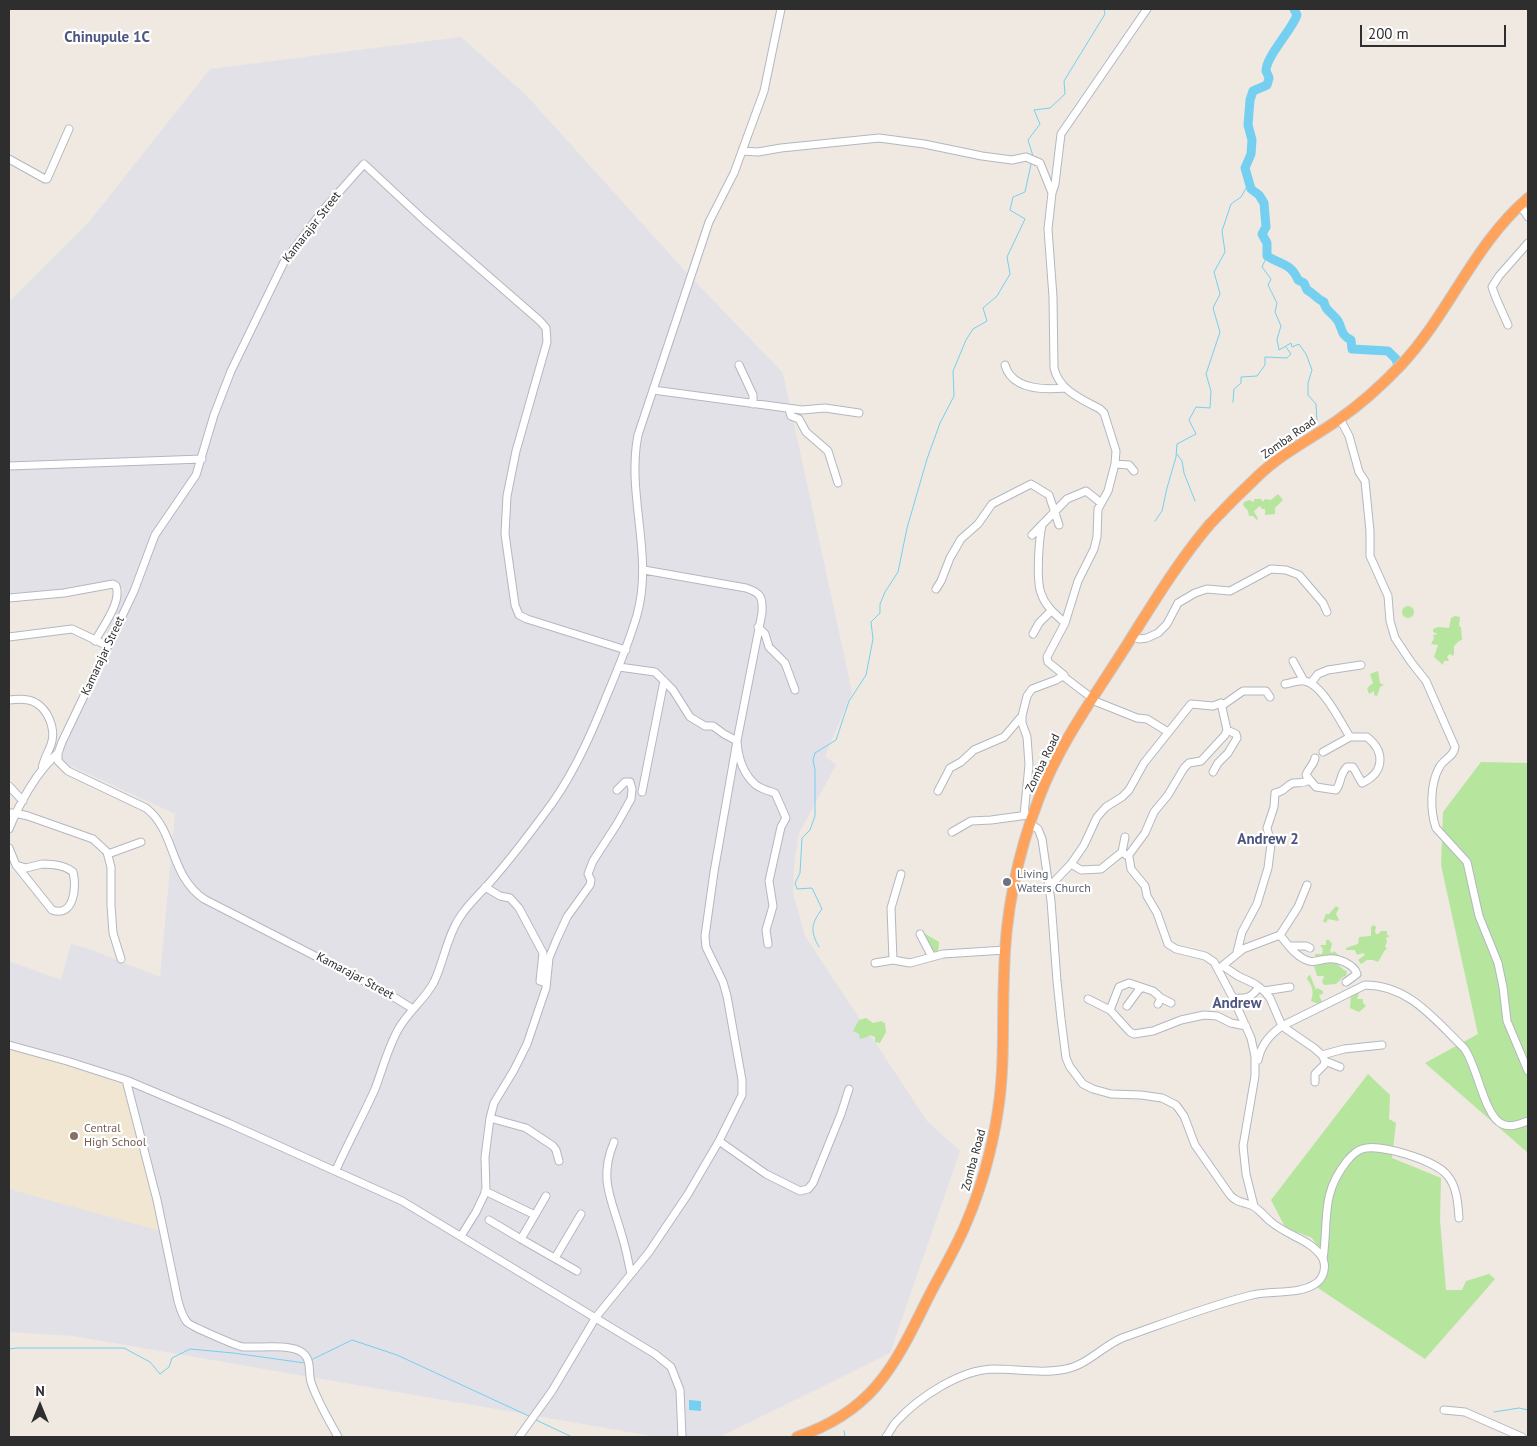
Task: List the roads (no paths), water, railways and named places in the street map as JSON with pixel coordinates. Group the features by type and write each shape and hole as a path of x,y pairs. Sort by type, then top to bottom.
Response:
{"highway":[{"name":"Zomba Road","path":"797,1437 822,1428 841,1417 866,1397 884,1378 900,1355 964,1229 984,1174 999,1106 1003,1064 1005,950 1013,888 1021,850 1029,817 1055,762 1091,699 1147,611 1185,556 1212,522 1260,474 1281,457 1340,419 1380,386 1413,352 1448,304 1493,235 1512,212 1524,202"}],"street":[{"path":"336,1170 374,1090 391,1043 400,1026 434,982 456,924 554,800 582,753 626,650 641,601 644,570 635,469 636,448 653,390 709,222 734,173 764,91 781,9"},
{"path":"1147,9 1061,134 1059,140 1048,229 1053,297 1054,368 1056,377 1065,388 1104,413 1116,451 1115,464 1108,491 1098,509 1097,537 1094,549 1078,581 1065,623 1047,658 1050,664 1063,673 1063,676 1091,699 1137,718 1147,719 1168,732"},
{"path":"9,160 47,179 69,129"},
{"path":"742,151 758,152 791,146 879,138 914,142 1012,160 1026,157 1041,164 1052,194"},
{"name":"Kamarajar Street","path":"413,1009 389,994 194,892 187,884 163,830 152,813 146,808 68,771 58,761 58,753 134,591 155,535 196,475 214,415 229,376 284,262 324,209 364,164 546,328 547,342 516,451 507,496 505,534 515,605 519,615 527,619 626,650"},
{"path":"1524,202 1528,217"},
{"path":"1508,325 1492,287 1528,243"},
{"path":"739,365 753,394 754,404"},
{"path":"1004,365 1007,373 1027,386 1046,390 1065,388"},
{"path":"653,390 789,409 826,408 859,414"},
{"path":"789,409 791,416 798,419 806,432 828,451 838,483"},
{"path":"1340,419 1349,436 1359,472 1365,481 1370,531 1370,556 1388,596 1390,621 1395,638 1426,681 1455,747 1453,754 1439,768 1435,779 1433,790 1434,822 1436,828 1467,862 1479,916 1498,964 1507,1021 1528,1071"},
{"path":"9,466 202,459"},
{"path":"1115,464 1129,465 1134,471"},
{"path":"936,589 956,545 960,539 978,524 992,504 1031,484 1048,495 1059,525"},
{"path":"1032,536 1067,499 1083,491 1089,493 1101,503"},
{"path":"1042,525 1039,587 1047,606 1065,623"},
{"path":"1132,636 1140,639 1147,638 1158,632 1167,624 1178,603 1195,593 1207,589 1230,591 1271,569 1286,570 1299,575 1323,603 1327,612"},
{"path":"519,1437 533,1419 596,1317 658,1238 688,1194 738,1106 743,1088 726,989 706,947 705,936 714,872 762,604 758,593 752,590 644,570"},
{"path":"9,598 64,593 113,584 116,586 118,595 110,617 95,640"},
{"path":"1033,634 1039,623 1051,611"},
{"path":"758,627 765,634 769,647 785,663 796,690"},
{"path":"9,637 72,630 108,646"},
{"path":"1293,661 1307,682 1320,690 1350,737"},
{"path":"1285,684 1307,682 1328,670 1361,665"},
{"path":"619,667 655,672 673,690 690,717 705,726 713,726 737,740"},
{"path":"886,1437 896,1422 917,1404 938,1389 967,1374 994,1369 1047,1371 1073,1367 1122,1338 1253,1294 1293,1290 1311,1286 1320,1280 1325,1263 1309,1243 1284,1231 1254,1206 1236,1201 1230,1195 1195,1145 1184,1116 1176,1105 1162,1098 1111,1094 1093,1089 1080,1080 1070,1067 1066,1058 1056,981 1049,887 1041,836 1029,817 1027,736 1022,723 1022,716 1032,689 1063,676"},
{"path":"642,792 664,681"},
{"path":"1049,887 1071,864 1084,845 1094,821 1106,807 1129,790 1144,763 1191,704 1213,706 1221,703 1223,705 1246,690 1266,691 1270,697"},
{"path":"9,700 35,702 41,707 51,723 53,730 52,741 48,754 43,761 42,770"},
{"path":"1071,864 1081,870 1101,869 1125,854 1145,833 1154,812 1168,795 1184,768 1189,764 1201,761 1227,730 1221,703"},
{"path":"938,791 950,768 962,762 974,750 1004,737 1022,716"},
{"path":"1213,772 1237,738 1236,734 1227,730"},
{"path":"1315,758 1306,775 1316,787 1336,790 1339,786 1341,773 1347,767 1353,767 1362,782 1372,778 1380,767 1380,755 1367,737 1350,737 1323,752"},
{"path":"737,740 738,753 746,775 757,787 775,793 786,818 781,827 769,881 773,906 766,930 768,944"},
{"path":"9,829 12,813 23,801 42,770 58,753"},
{"path":"1238,952 1242,932 1257,904 1268,868 1271,844 1267,828 1274,807 1275,793 1282,792 1288,786 1295,783 1303,784 1310,780"},
{"path":"461,1236 476,1212 485,1191 485,1157 494,1103 527,1044 536,1019 546,983 549,958 556,940 567,918 590,885 591,880 588,874 594,861 631,799 632,789 630,782 624,782 617,790"},
{"path":"9,786 23,801"},
{"path":"12,813 93,839 108,854 111,867 113,933 121,959"},
{"path":"952,832 971,821 1029,817"},
{"path":"1125,837 1125,854 1132,872 1145,886 1147,896 1168,944 1176,949 1210,958 1220,967 1249,980 1262,989 1270,998 1282,1026 1314,1048 1324,1058 1340,1067"},
{"path":"108,854 141,842"},
{"path":"9,848 16,865 52,910 59,911 68,907 74,896 74,875 71,870 48,864 26,868 16,865"},
{"path":"893,960 891,908 901,874"},
{"path":"1220,967 1243,949 1280,935 1298,907 1307,885"},
{"path":"485,887 500,896 510,898 519,908 543,953 540,981 546,983"},
{"path":"920,934 932,957"},
{"path":"1280,935 1296,953 1307,961 1330,959 1352,966 1357,974 1346,982"},
{"path":"1289,946 1306,946 1310,948"},
{"path":"875,963 893,960 910,963 943,954 1005,950"},
{"path":"1220,967 1222,980 1233,998 1253,1045 1255,1070"},
{"path":"1110,1010 1119,987 1129,983 1153,991 1160,1001 1171,1003"},
{"path":"1254,1206 1246,1174 1243,1146 1255,1070 1262,1046 1273,1032 1282,1026 1365,985 1376,986 1405,996 1425,1009 1467,1051 1491,1114 1502,1124 1508,1126 1528,1121"},
{"path":"1127,1006 1141,987"},
{"path":"1233,998 1247,999 1262,989 1290,987"},
{"path":"1088,999 1110,1010 1134,1034 1153,1031 1184,1018 1204,1015 1217,1016 1246,1026"},
{"path":"9,1045 126,1080 336,1170 402,1201 656,1354 671,1367 680,1390 682,1403 680,1436"},
{"path":"1324,1058 1344,1049 1382,1045"},
{"path":"1315,1082 1315,1074 1324,1066 1324,1058"},
{"path":"126,1080 157,1200 178,1301 187,1322 236,1346 292,1349 302,1352 309,1363 311,1382 338,1437"},
{"path":"719,1141 781,1182 800,1191 806,1191 813,1184 842,1114 850,1089"},
{"path":"490,1118 526,1128 552,1146 556,1150 559,1161"},
{"path":"614,1142 607,1167 608,1190 623,1237 631,1274"},
{"path":"1323,1259 1326,1240 1327,1203 1333,1182 1356,1151 1363,1148 1371,1147 1399,1152 1440,1168 1452,1182 1457,1199 1459,1218"},
{"path":"485,1191 535,1215"},
{"path":"522,1239 546,1196"},
{"path":"556,1258 581,1214"},
{"path":"490,1220 577,1271"},
{"path":"1444,1410 1465,1412 1522,1437"}],"water":[{"path":"689,1400 701,1401 701,1411 689,1410"}],"waterway":[{"path":"1033,156 1028,140 1040,124 1034,110 1050,108 1065,94 1064,81 1105,14 1104,9"},
{"path":"1294,9 1297,15 1267,65 1266,71 1269,78 1267,85 1253,91 1250,100 1248,125 1252,140 1251,154 1245,168 1251,189 1259,195 1264,203 1266,227 1262,234 1267,243 1267,256 1289,267 1298,280 1304,283 1307,290 1324,302 1326,308 1338,321 1343,334 1351,340 1352,349 1388,351 1396,359 1397,363"},
{"path":"819,947 813,928 822,909 812,888 797,889 795,883 800,873 802,838 810,830 815,816 815,770 813,760 815,753 836,740 849,701 866,675 873,639 871,622 880,613 880,604 885,592 898,572 907,528 927,459 940,423 954,396 953,371 966,340 973,329 987,321 983,308 997,296 1010,274 1007,257 1025,219 1010,210 1013,197 1025,192 1031,164"},
{"path":"1155,521 1162,511 1176,457 1177,444 1196,434 1189,420 1196,407 1210,408 1211,391 1206,374 1220,332 1213,308 1220,294 1214,272 1225,252 1222,231 1231,204 1241,197 1249,183"},
{"path":"1267,256 1262,267 1271,279 1268,285 1277,303 1275,312 1281,326 1277,339 1279,350 1291,343 1292,347 1299,344 1306,354 1312,370 1308,383 1308,395 1316,404 1317,421"},
{"path":"1233,402 1234,389 1241,383 1241,377 1257,376 1265,365 1265,357 1287,358 1291,354 1286,347"},
{"path":"1177,454 1182,461 1184,473 1195,501"},
{"path":"311,1360 352,1340 397,1355 531,1417"},
{"path":"9,1349 124,1348 150,1362 160,1374 169,1367 172,1358 190,1349 305,1363"},
{"path":"1494,1412 1519,1408 1528,1410"},
{"path":"534,1419 572,1437"},
{"path":"844,1431 845,1437"}],"place":[{"name":"Living Waters Church","path":"1007,882"},
{"name":"Central High School","path":"74,1136"}],"district":[{"name":"Chinupule 1C","path":"107,38"},
{"name":"Andrew 2","path":"1268,840"},
{"name":"Andrew","path":"1237,1004"}]}
